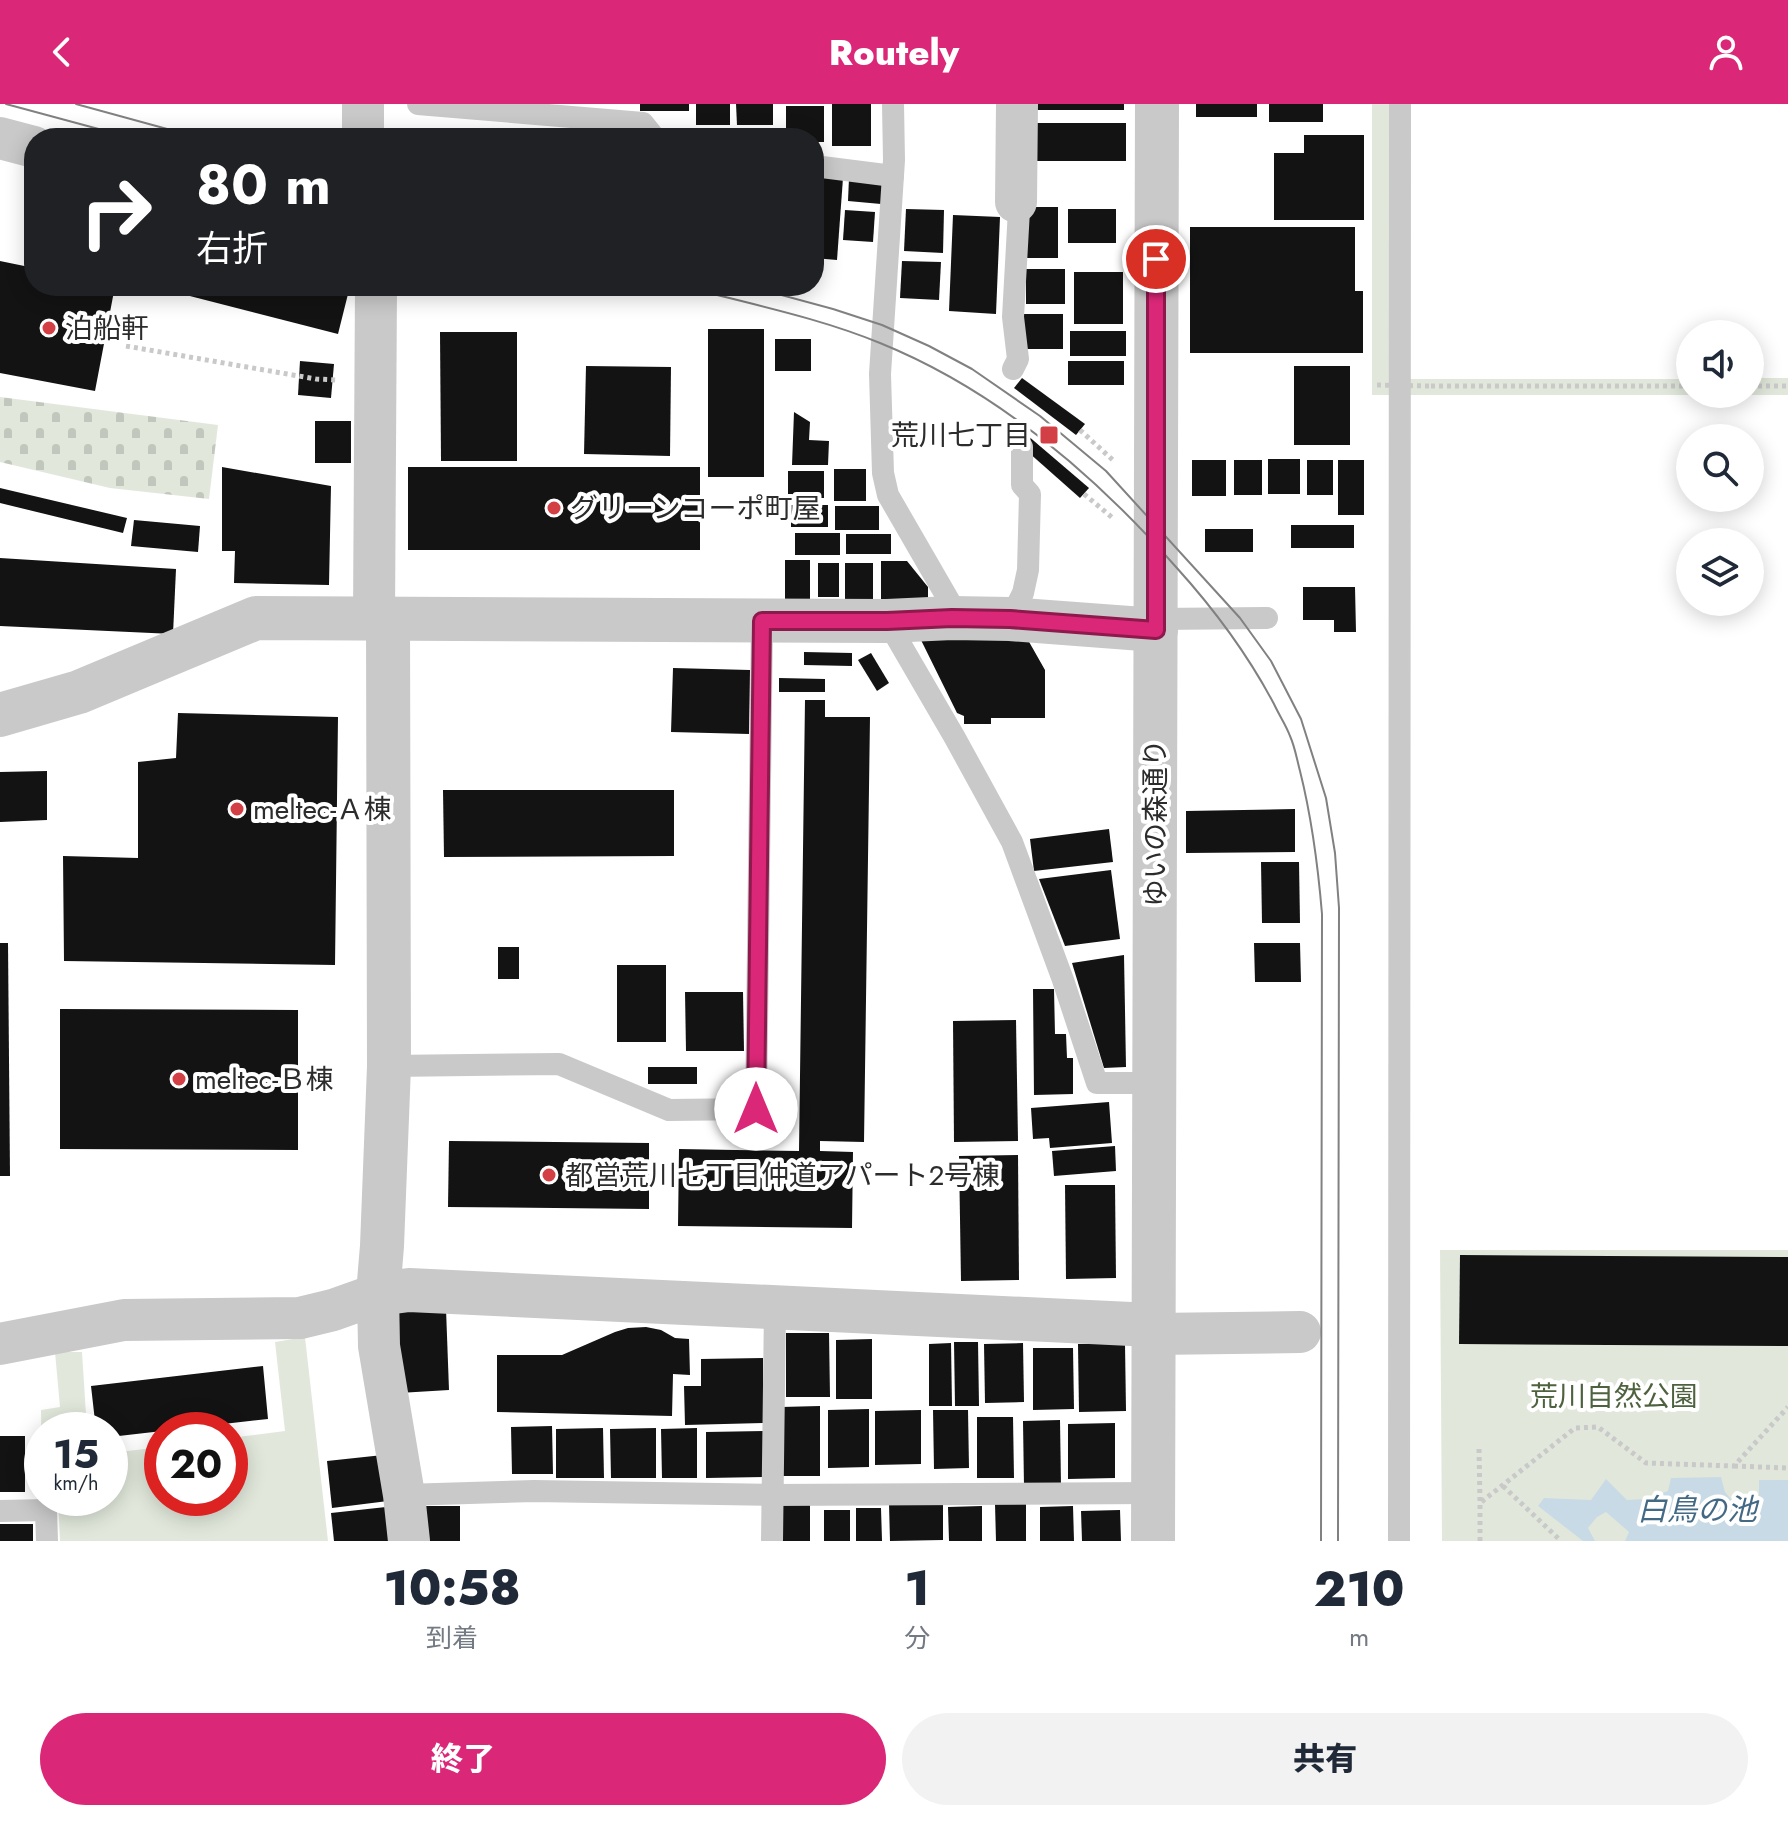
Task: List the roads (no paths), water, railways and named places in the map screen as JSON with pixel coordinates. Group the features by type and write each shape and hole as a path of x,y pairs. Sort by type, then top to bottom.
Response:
{"street":[{"path":"363,104 363,128"},
{"path":"1016,202 1017,104"},
{"name":"ゆいの森通り","path":"1153,1541 1157,104"},
{"path":"0,138 24,144"},
{"path":"376,296 389,1066 378,1294 379,1346 409,1541"},
{"path":"0,715 79,692 256,618 887,621 952,618 1156,624"},
{"path":"0,1344 124,1320 300,1318 378,1294 409,1290 775,1307 1152,1330 1300,1332"}],"lane":[{"path":"418,104 523,108 643,123 647,128"},
{"path":"893,104 893,176 880,374 883,473 888,495 951,604 952,618"},
{"path":"1399,1541 1400,104"},
{"path":"824,167 893,176"},
{"path":"1013,369 1018,359 1013,317 1019,210 1016,202"},
{"path":"1010,619 1023,593 1028,570 1030,494 1022,485 1022,447"},
{"path":"1156,624 1267,618"},
{"path":"389,1066 559,1064 669,1110 756,1109 762,621"},
{"path":"887,621 1012,842 1097,1083 1154,1083"},
{"path":"772,1541 775,1307"},
{"path":"404,1495 534,1491 772,1495 1153,1493"},
{"path":"0,1511 46,1510 47,1541"}],"water":[{"name":"白鳥の池","path":"1721,1477 1725,1492 1734,1503 1747,1504 1759,1496 1759,1480 1788,1480 1788,1541 1625,1541 1629,1532 1606,1512 1588,1528 1595,1541 1583,1541 1538,1506 1544,1498 1591,1500 1606,1479 1627,1500 1646,1499 1668,1491 1671,1478"}],"tram line":[{"path":"6,104 95,128"},
{"path":"76,104 164,128"},
{"path":"722,296 856,334 923,362 1003,410 1041,438 1111,499 1176,567 1241,650 1287,728 1308,807 1322,914 1321,1541"},
{"path":"785,296 882,325 929,346 972,369 1040,416 1106,471 1240,618 1271,661 1301,719 1326,798 1335,853 1339,908 1338,1541"}],"place":[{"name":"泊船軒","path":"49,328"},
{"name":"荒川七丁目","path":"1049,435"},
{"name":"グリーンコーポ町屋","path":"554,508"},
{"name":"meltec-Ａ棟","path":"237,809"},
{"name":"meltec-Ｂ棟","path":"179,1079"},
{"name":"都営荒川七丁目仲道アパート2号棟","path":"549,1175"}],"park label":[{"name":"荒川自然公園","path":"1614,1396"}]}
